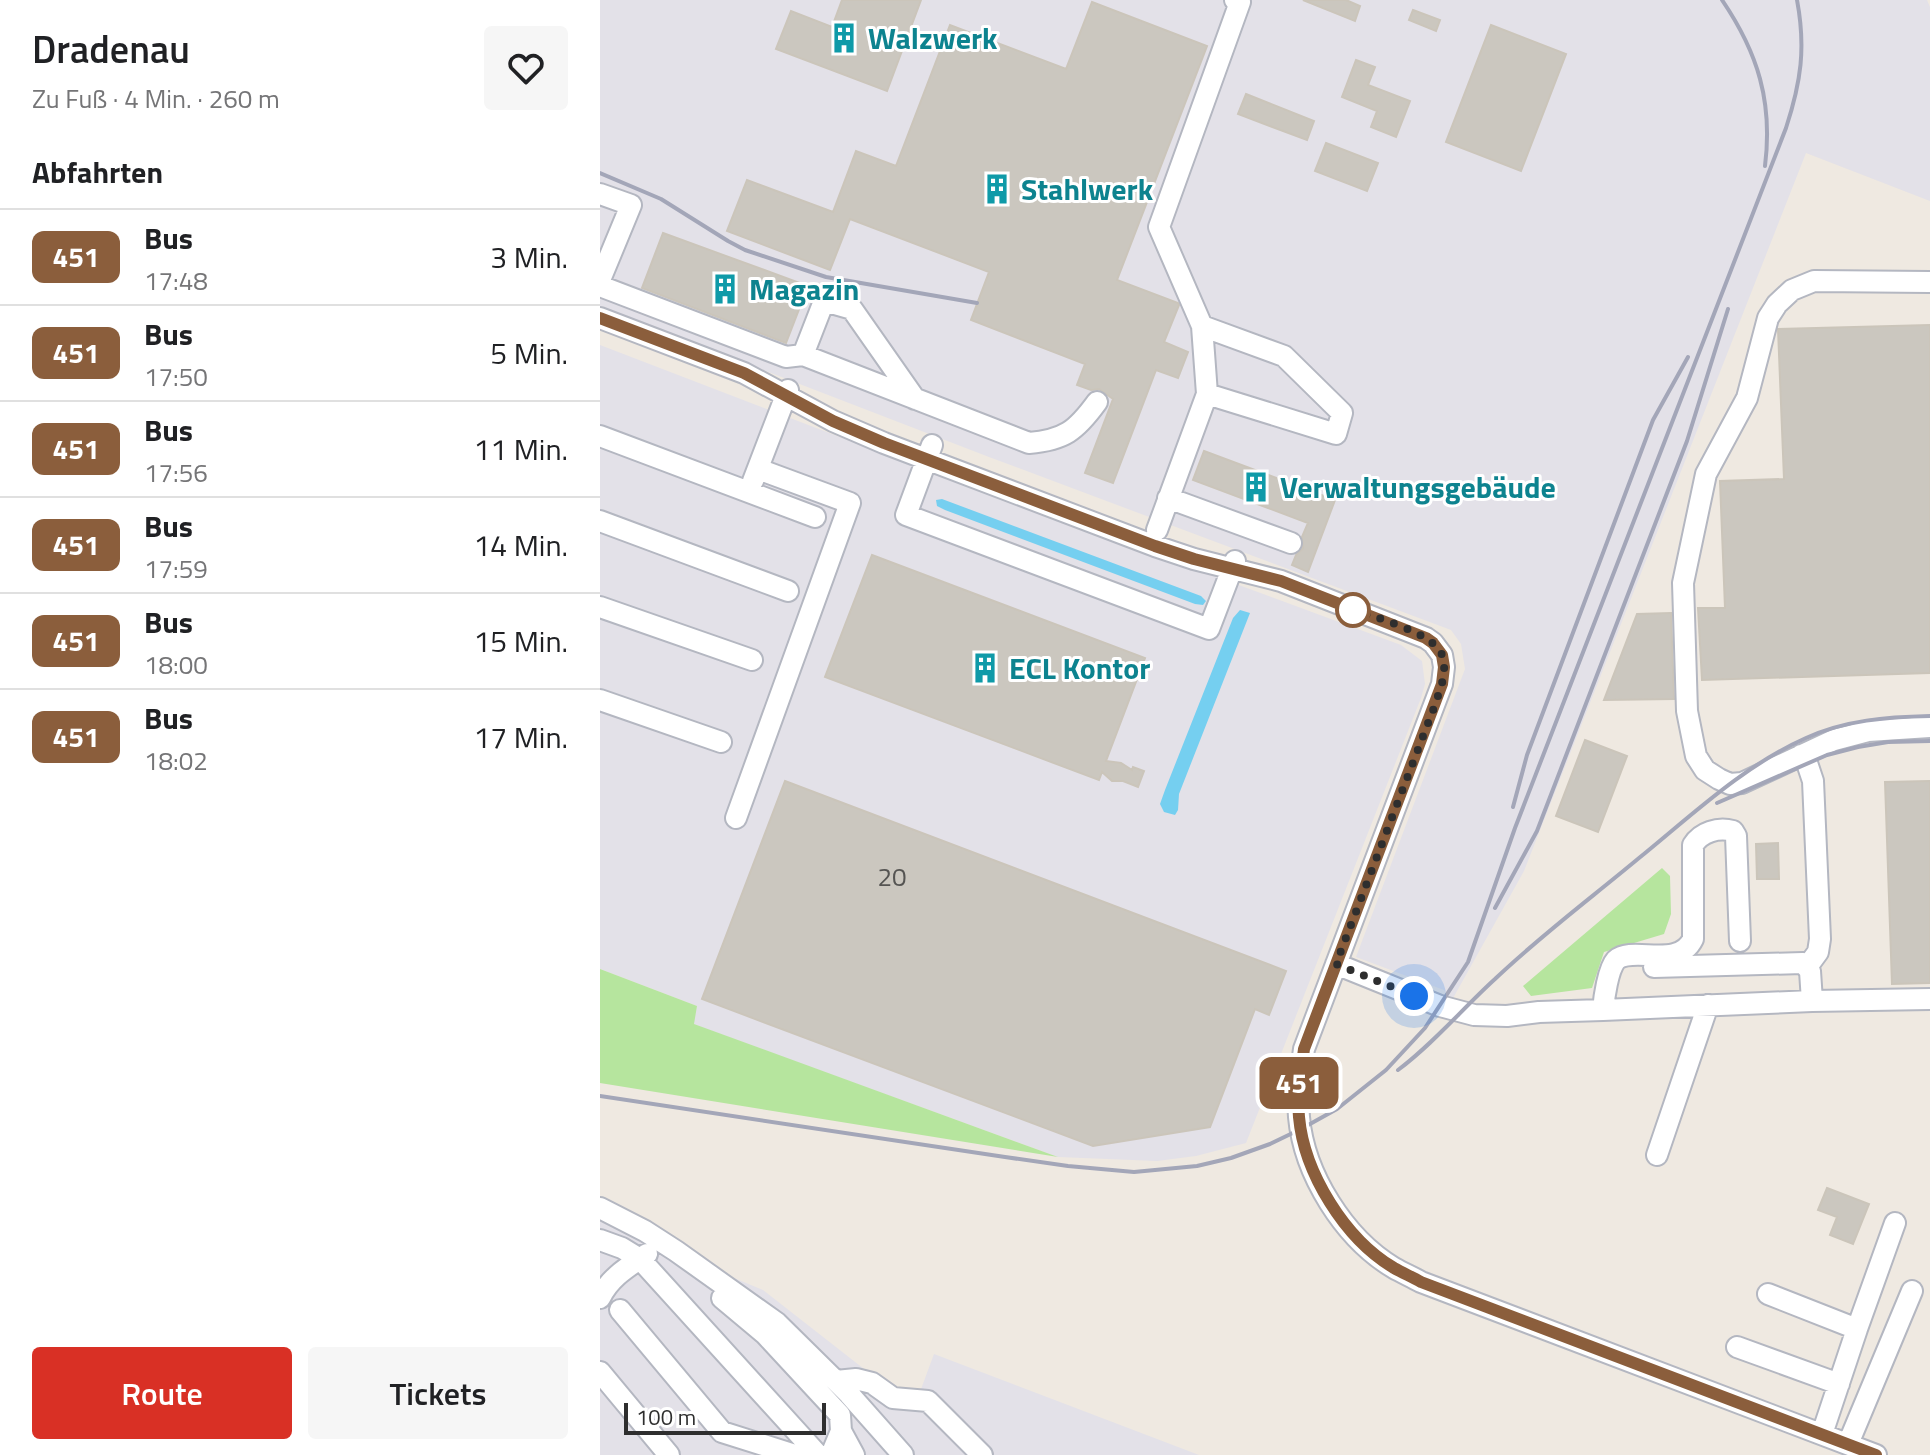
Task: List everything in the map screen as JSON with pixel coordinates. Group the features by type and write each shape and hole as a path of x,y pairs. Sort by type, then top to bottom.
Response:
{"street":[{"path":"1157,530 1207,394 1202,326 1159,227 1240,2 1235,0"},
{"path":"600,194 631,205 600,280"},
{"path":"1930,282 1814,281 1792,290 1777,304 1768,318 1747,398 1706,474 1683,583 1687,711 1696,756 1705,770 1719,779 1736,785 1834,740 1868,731 1930,727"},
{"path":"600,286 786,357 803,355 1029,443 1051,441 1068,432 1084,420 1097,402"},
{"path":"803,355 824,301 852,309 915,399"},
{"path":"600,318 744,373 787,393 833,421 930,452 1155,546 1233,565 1281,581 1433,643 1442,655 1442,684 1392,838 1336,964 1304,1049 1299,1116 1309,1161 1322,1191 1341,1219 1368,1248 1392,1267 1421,1282 1851,1438 1876,1455"},
{"path":"1202,326 1284,356 1342,413 1336,434 1207,394"},
{"path":"749,492 787,393"},
{"path":"600,436 815,517"},
{"path":"930,452 906,515 1209,629 1233,565"},
{"path":"736,818 850,503 758,469"},
{"path":"1168,498 1291,543"},
{"path":"600,521 788,591"},
{"path":"600,607 752,660"},
{"path":"600,700 721,742"},
{"path":"1801,755 1813,781 1820,939 1818,952 1807,967"},
{"path":"1610,1009 1608,981 1617,960 1626,956 1674,954 1690,946 1694,924 1693,845 1696,840 1718,829 1733,831 1738,845 1740,941"},
{"path":"1610,1009 1619,977 1625,968 1803,963 1810,971 1812,1001"},
{"path":"1336,964 1440,1006 1474,1015 1930,999"},
{"path":"1657,1155 1708,1005"},
{"path":"600,1208 645,1231 777,1323 836,1381 903,1455"},
{"path":"600,1223 647,1255 818,1455"},
{"path":"1824,1428 1895,1223"},
{"path":"600,1240 647,1255 666,1257 728,1302 765,1334 841,1423 854,1455"},
{"path":"602,1285 647,1255"},
{"path":"1851,1438 1912,1291"},
{"path":"1768,1294 1857,1329"},
{"path":"620,1310 722,1432 795,1455"},
{"path":"1737,1347 1839,1384"},
{"path":"600,1372 669,1455"},
{"path":"836,1381 856,1379 872,1383 893,1398 928,1401 982,1455"},
{"path":"831,1455 841,1423"}],"shaded area":[{"path":"600,0 1927,0 1930,7 1930,201 1806,153 1524,871 1452,1000 1444,990 1356,957 1465,669 1461,644 1451,630 600,307"},
{"path":"600,345 892,457 1401,645 1422,661 1425,684 1421,698 1246,1143 1196,1156 1157,1161 1058,1157 693,1024 697,1006 600,969"},
{"path":"600,1201 717,1271 763,1290 914,1408 934,1354 1199,1455 600,1455"}],"green space":[{"path":"1662,868 1670,876 1671,914 1664,934 1604,952 1592,988 1531,996 1523,986"},
{"path":"600,969 697,1006 694,1024 1058,1157 600,1083"}],"water":[{"path":"942,499 1201,596 1206,601 1203,605 1195,604 945,510 937,506 936,500"},
{"path":"1240,610 1250,613 1179,794 1178,810 1175,815 1164,812 1160,804 1165,790 1233,618"}],"building":[{"name":"Walzwerk","path":"842,0 921,0 887,91 776,49 791,11 832,27"},
{"path":"1303,0 1346,0 1360,6 1355,21"},
{"name":"Stahlwerk","path":"1092,2 1207,46 1117,280 1178,303 1164,342 1188,352 1178,378 1156,370 1113,483 1085,473 1113,399 1099,389 1091,390 1077,385 1085,364 971,320 989,272 850,219 830,270 727,231 747,180 833,212 856,151 896,166 950,25 1066,69"},
{"path":"1413,10 1440,20 1436,31 1409,20"},
{"path":"1491,25 1566,54 1521,171 1446,142"},
{"path":"1356,60 1375,67 1368,85 1410,101 1396,137 1371,127 1377,111 1342,97"},
{"path":"1246,94 1314,121 1307,140 1238,114"},
{"path":"1326,143 1378,163 1367,191 1315,171"},
{"name":"Magazin","path":"663,233 808,286 786,343 642,288"},
{"path":"1930,325 1930,673 1702,680 1698,608 1725,608 1720,481 1784,479 1778,329"},
{"name":"Verwaltungsgebäude","path":"1204,451 1335,500 1308,572 1292,565 1303,548 1302,537 1308,523 1193,480"},
{"name":"ECL Kontor","path":"872,555 1145,658 1106,761 1144,771 1138,787 1123,781 1112,781 1102,772 1099,780 825,677"},
{"path":"1671,613 1674,699 1604,700 1637,614"},
{"path":"1585,740 1627,756 1598,832 1556,816"},
{"path":"785,781 1286,971 1269,1015 1255,1009 1210,1127 1093,1146 702,999"},
{"path":"1930,781 1930,983 1892,984 1885,782"},
{"path":"1778,843 1779,879 1757,879 1756,844"},
{"path":"1827,1188 1869,1204 1853,1244 1830,1235 1837,1217 1818,1210"}],"railway":[{"path":"1722,0 1745,39 1760,79 1767,121 1765,166"},
{"path":"600,1096 1068,1166 1134,1172 1197,1166 1270,1144 1337,1109 1386,1070 1425,1028 1468,962 1515,828 1786,128 1800,65 1801,34 1797,0"},
{"path":"600,173 661,199 745,250 826,277 977,303"},
{"path":"1495,908 1537,831 1687,441 1728,309"},
{"path":"1513,807 1527,755 1653,420 1688,357"},
{"path":"1398,1070 1548,932 1719,792 1761,763 1783,749 1836,727 1882,719 1930,716"},
{"path":"1717,803 1827,755 1888,742 1930,741"}],"bus line":[{"name":"451","path":"600,318 744,373 833,421 884,443 1155,546 1281,581 1433,643 1442,655 1442,684 1304,1049 1299,1116 1309,1161 1322,1191 1341,1219 1368,1248 1392,1267 1421,1282 1876,1455"}],"place":[{"name":"Walzwerk","path":"844,38"},
{"name":"Stahlwerk","path":"997,189"},
{"name":"Magazin","path":"725,289"},
{"name":"Verwaltungsgebäude","path":"1256,487"},
{"name":"ECL Kontor","path":"985,668"}],"route":[{"path":"1353,610 1426,638 1439,649 1443,661 1444,676 1435,705 1336,964 1414,996"}]}
